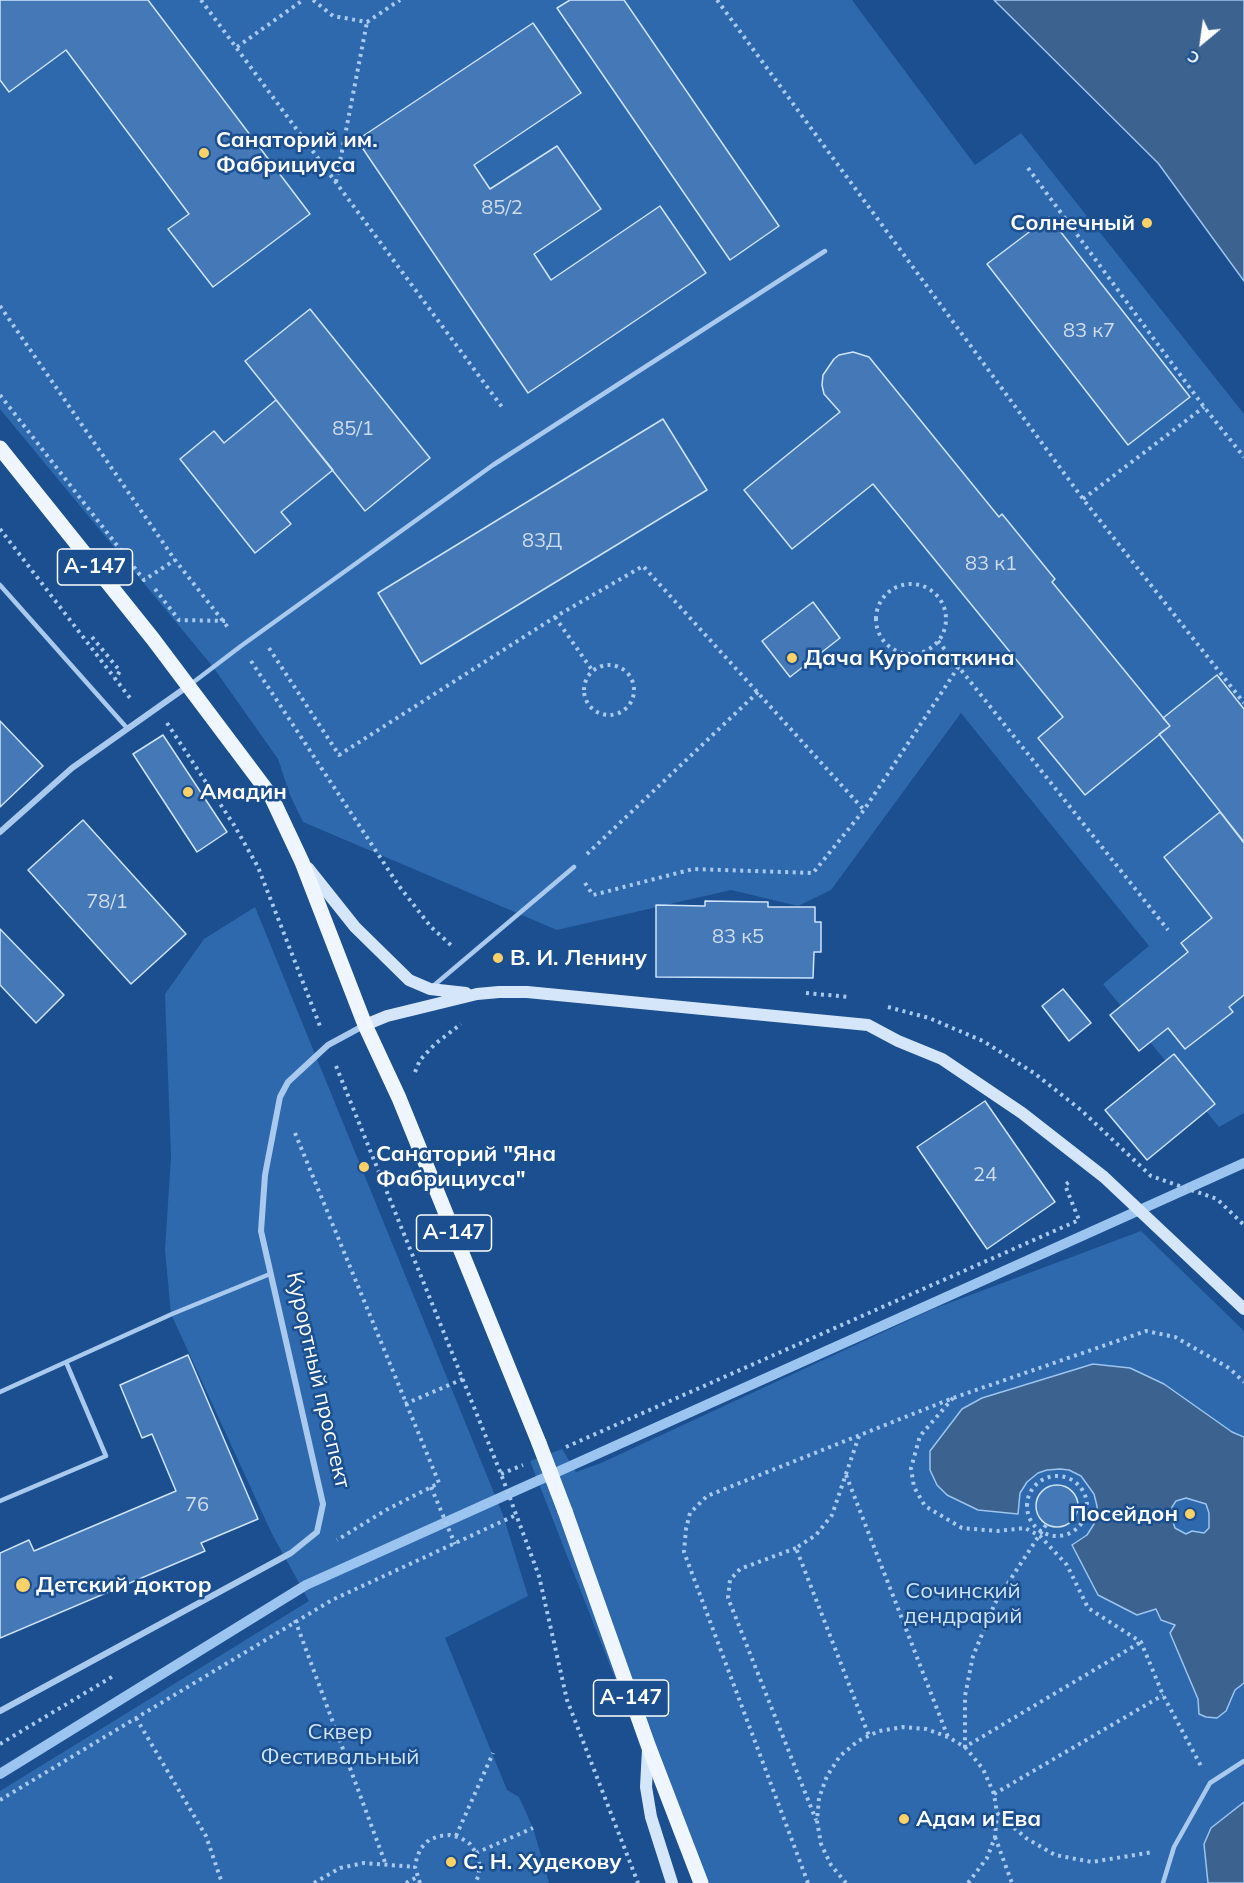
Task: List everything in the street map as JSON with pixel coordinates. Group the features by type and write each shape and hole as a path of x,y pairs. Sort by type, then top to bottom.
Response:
{"main road":[{"name":"А-147","path":"0,448 188,686 270,796 302,862 365,1025 399,1098 566,1511 648,1745 701,1883"},
{"path":"302,862 355,927 409,980 430,989 477,994 526,992 868,1025 898,1041 942,1059 1022,1113 1104,1177 1244,1309"},
{"path":"365,1025 387,1016 477,994"},
{"path":"648,1745 646,1787 651,1817 672,1883"}],"street":[{"path":"0,832 72,768 188,686"},
{"name":"Курортный проспект","path":"0,1711 291,1553 317,1532 323,1504 261,1231 265,1175 280,1097 288,1082 328,1045 365,1025"}],"lane":[{"path":"188,686 493,465 825,251"},
{"path":"0,585 127,728"},
{"path":"430,989 574,867"},
{"path":"0,1392 172,1314 270,1274"},
{"path":"0,1501 106,1456 66,1362"},
{"path":"1163,1883 1174,1847 1210,1783 1244,1761"}],"path":[{"path":"201,0 502,406"},
{"path":"237,48 303,0"},
{"path":"313,0 333,16 367,22 400,0"},
{"path":"717,0 1083,499 1244,704"},
{"path":"336,182 367,22"},
{"path":"1028,168 1204,407 1244,457"},
{"path":"0,306 175,560 225,621 399,886 431,927 453,946"},
{"path":"0,395 144,580 175,560"},
{"path":"1083,499 1204,407"},
{"path":"0,529 144,716"},
{"path":"259,633 339,755 555,617 643,566 864,810"},
{"path":"908,584 922,585 934,592 942,603 946,616 945,629 938,641 928,650 914,653 901,652 889,645 881,634 877,622 878,608 885,596 895,588 908,584"},
{"path":"155,589 179,620 225,621"},
{"path":"555,617 592,670"},
{"path":"92,637 120,671 115,679"},
{"path":"938,641 1168,930"},
{"path":"611,664 621,667 628,673 633,682 634,692 632,701 625,709 617,714 607,715 597,712 590,706 585,698 584,688 586,678 592,670 601,665 611,664"},
{"path":"758,692 574,867 593,895 693,869 813,873 864,810 958,666"},
{"path":"156,707 234,825 258,867 501,1474 539,1576 567,1701 638,1883"},
{"path":"411,1078 420,1060 435,1044 463,1023"},
{"path":"280,1097 439,1483 431,1487 455,1544"},
{"path":"562,1449 1078,1220 1065,1185 1080,1174"},
{"path":"1158,1179 1212,1197 1244,1225"},
{"path":"808,1883 684,1552 690,1513 707,1496 953,1398 1146,1331 1175,1337 1229,1368 1244,1382"},
{"path":"405,1404 463,1380"},
{"path":"953,1398 920,1436 911,1468 914,1487 924,1506 962,1528 998,1531 1025,1528 1041,1534 1065,1535 1074,1531 1083,1521 1087,1508 1082,1489 1072,1480 1059,1476 1042,1480 1032,1489 1028,1498 1028,1515 1034,1526 1041,1534 1067,1565 1089,1608 1141,1642 1163,1695 1210,1783"},
{"path":"846,1883 831,1865 821,1844 817,1821 728,1598 730,1580 740,1569 796,1548 816,1535 832,1515 859,1436"},
{"path":"846,1475 948,1737"},
{"path":"0,1800 295,1620 332,1600 516,1515"},
{"path":"965,1747 965,1696 973,1656 995,1603 1046,1525"},
{"path":"796,1548 868,1736"},
{"path":"295,1620 386,1865"},
{"path":"965,1747 1141,1642"},
{"path":"994,1794 1163,1695"},
{"path":"136,1718 206,1836 222,1883"},
{"path":"817,1821 819,1798 827,1776 840,1756 858,1741 879,1731 903,1727 926,1729 948,1737 965,1747 983,1769 994,1794 997,1813 995,1837 987,1858 969,1882"},
{"path":"456,1836 493,1753"},
{"path":"997,1813 1026,1838 1055,1855 1092,1862 1139,1856 1174,1847"},
{"path":"476,1853 533,1828"},
{"path":"420,1883 415,1867 421,1848 429,1840 439,1836 456,1836 470,1844 476,1853 479,1875 475,1883"},
{"path":"995,1837 1012,1883"},
{"path":"314,1883 340,1868 364,1863 415,1867"},
{"path":"406,1883 417,1877"}],"green space":[{"path":"0,0 852,0 975,165 1021,133 1244,414 1244,1113 1219,1127 1103,984 1149,946 961,713 831,890 798,906 731,890 557,930 303,822 290,795 278,759 213,667 0,409"},
{"name":"Сквер Фестивальный","path":"255,907 503,1515 528,1596 445,1638 507,1790 519,1797 533,1828 549,1883 0,1883 0,1791 309,1601 272,1534 171,1314 165,1250 171,1157 165,994 204,939"},
{"name":"Сочинский дендрарий","path":"1141,1231 1244,1331 1244,1883 695,1883 530,1461 562,1449 576,1472 601,1463 933,1309"}],"shaded area":[{"path":"994,0 1244,0 1244,281 1158,163"},
{"path":"1093,1364 1130,1368 1164,1384 1232,1432 1244,1437 1244,1683 1235,1690 1226,1711 1217,1718 1199,1714 1198,1699 1170,1633 1175,1625 1161,1620 1156,1609 1137,1615 1098,1595 1072,1545 1087,1535 1097,1515 1094,1494 1081,1476 1069,1470 1060,1469 1038,1473 1027,1482 1020,1493 1018,1514 978,1510 947,1495 937,1485 930,1470 930,1451 962,1409 982,1398","holes":["1186,1498 1206,1504 1209,1513 1209,1528 1204,1533 1192,1531 1186,1534 1175,1528 1172,1507 1176,1501"]},
{"path":"1244,1802 1244,1883 1208,1883 1204,1844 1211,1828"}],"building":[{"name":"Санаторий им. Фабрициуса","path":"0,0 148,0 310,214 213,287 168,229 189,214 66,50 9,92 0,80"},
{"path":"570,0 624,0 779,226 730,260 557,8"},
{"path":"533,23 581,93 474,165 490,189 557,146 601,209 534,254 551,280 660,206 706,273 528,393 357,140"},
{"path":"1049,217 1190,397 1128,445 987,264"},
{"path":"310,309 430,458 365,511 245,361"},
{"path":"853,352 869,357 999,517 1002,514 1055,579 1052,582 1170,726 1085,795 1038,738 1063,717 873,484 792,549 744,490 840,412 824,394 823,375 839,355"},
{"path":"276,400 333,470 281,512 291,524 255,553 180,459 214,431 224,443"},
{"path":"663,419 707,490 421,664 378,593"},
{"path":"813,602 840,638 790,677 762,641"},
{"path":"1217,675 1244,709 1244,842 1159,734 1170,726 1163,718"},
{"path":"0,721 43,766 0,807"},
{"path":"163,735 227,832 197,852 133,754"},
{"path":"1220,812 1244,843 1244,995 1229,1007 1233,1012 1185,1049 1168,1028 1139,1051 1110,1015 1188,952 1181,943 1212,918 1164,857"},
{"path":"83,820 186,934 131,984 28,870"},
{"path":"705,901 768,902 768,907 815,907 815,922 821,922 821,952 814,952 813,978 656,977 656,905 705,906"},
{"path":"0,929 64,995 36,1023 0,985"},
{"path":"1063,989 1091,1023 1069,1041 1042,1006"},
{"path":"1174,1054 1215,1104 1147,1160 1105,1110"},
{"path":"985,1101 1055,1202 987,1249 917,1147"},
{"path":"188,1355 258,1519 201,1543 205,1551 0,1638 0,1553 29,1540 34,1551 176,1491 152,1434 142,1438 120,1385"},
{"path":"1057,1485 1065,1486 1072,1491 1077,1498 1077,1514 1072,1521 1065,1526 1057,1527 1049,1526 1042,1521 1037,1514 1036,1506 1037,1498 1042,1491 1049,1486"}],"waterway":[{"path":"0,1774 306,1585 1244,1163"}],"place":[{"name":"Санаторий им. Фабрициуса","path":"204,153"},
{"name":"Солнечный","path":"1147,223"},
{"name":"Дача Куропаткина","path":"792,658"},
{"name":"Амадин","path":"188,792"},
{"name":"В. И. Ленину","path":"498,958"},
{"name":"Санаторий \"Яна Фабрициуса\"","path":"364,1167"},
{"name":"Посейдон","path":"1190,1514"},
{"name":"Детский доктор","path":"23,1585"},
{"name":"Адам и Ева","path":"904,1819"},
{"name":"С. Н. Худекову","path":"451,1862"}]}
